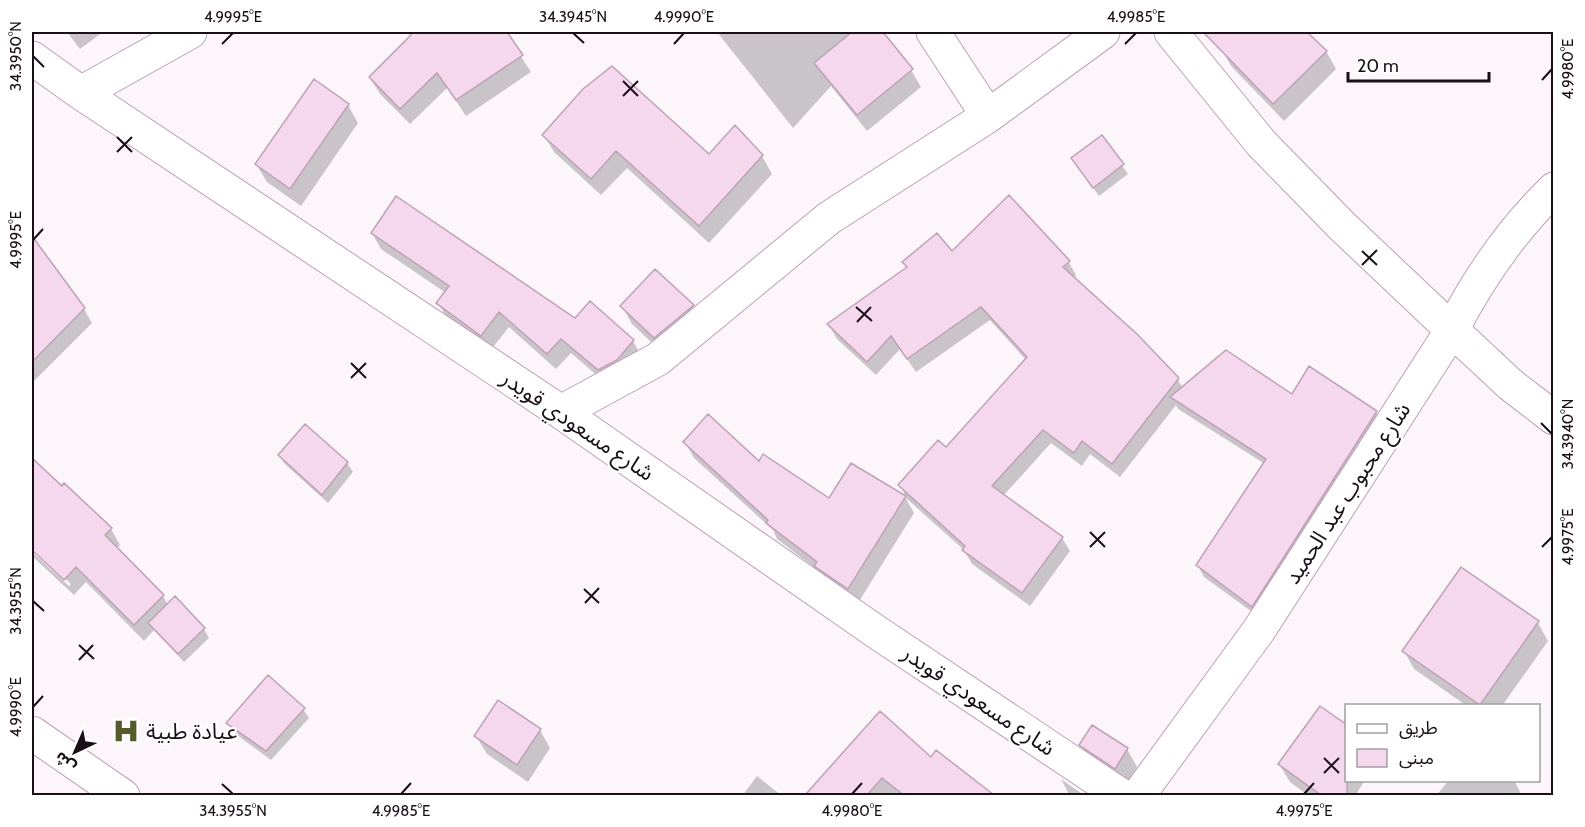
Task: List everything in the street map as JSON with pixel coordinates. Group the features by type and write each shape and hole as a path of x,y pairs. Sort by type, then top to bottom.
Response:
{"street":[{"path":"81,93 190,32"},
{"path":"933,32 988,116"},
{"path":"561,412 658,359 829,218 988,116 1103,32"},
{"path":"1171,32 1261,143 1341,225 1511,385 1554,418"},
{"name":"شارع مسعودي قويدر","path":"32,58 81,93 561,412 874,632 1122,795"},
{"name":"شارع محبوب عبد الحميد","path":"1138,795 1259,630 1452,330 1469,296 1535,207 1554,189"},
{"path":"32,733 123,795"}],"building":[{"path":"408,32 507,32 523,55 456,100 437,73 400,109 369,77 411,35"},
{"path":"852,32 883,32 913,69 857,115 814,63"},
{"path":"1203,32 1307,32 1327,51 1273,104"},
{"path":"612,66 709,154 735,125 763,155 699,226 616,151 591,179 542,135 583,89"},
{"path":"314,79 349,104 290,189 255,164"},
{"path":"1102,135 1124,164 1093,188 1071,158"},
{"path":"1009,195 1070,261 1063,267 1138,335 1179,378 1112,464 1082,441 1074,453 1043,430 992,486 1063,537 1022,593 962,550 965,546 898,485 938,440 946,447 1027,357 981,307 907,359 891,336 867,362 827,324 907,267 902,262 937,233 952,251"},
{"path":"396,196 575,318 590,301 634,340 617,360 598,370 561,339 547,354 499,312 481,336 436,303 449,286 371,233"},
{"path":"32,236 85,308 32,362"},
{"path":"655,269 694,305 654,338 620,306"},
{"path":"1226,350 1292,394 1309,366 1377,411 1252,607 1196,565 1266,459 1170,397"},
{"path":"708,414 759,461 763,454 829,498 851,463 906,496 848,589 814,566 817,562 766,523 768,520 683,442"},
{"path":"305,424 348,462 322,495 278,455"},
{"path":"32,458 62,486 64,483 112,528 105,535 164,595 134,625 76,567 64,580 32,550"},
{"path":"1461,567 1539,621 1481,704 1402,651"},
{"path":"175,596 205,628 178,654 148,623"},
{"path":"268,675 305,708 266,751 226,723"},
{"path":"498,700 541,729 517,765 474,736"},
{"path":"1320,706 1345,724 1347,795 1321,795 1278,764"},
{"path":"880,711 931,757 936,750 994,795 900,795 901,793 882,778 867,795 805,795"},
{"path":"1092,725 1128,748 1115,769 1079,745"}],"place":[{"name":"عيادة طبية","path":"126,731"}]}
